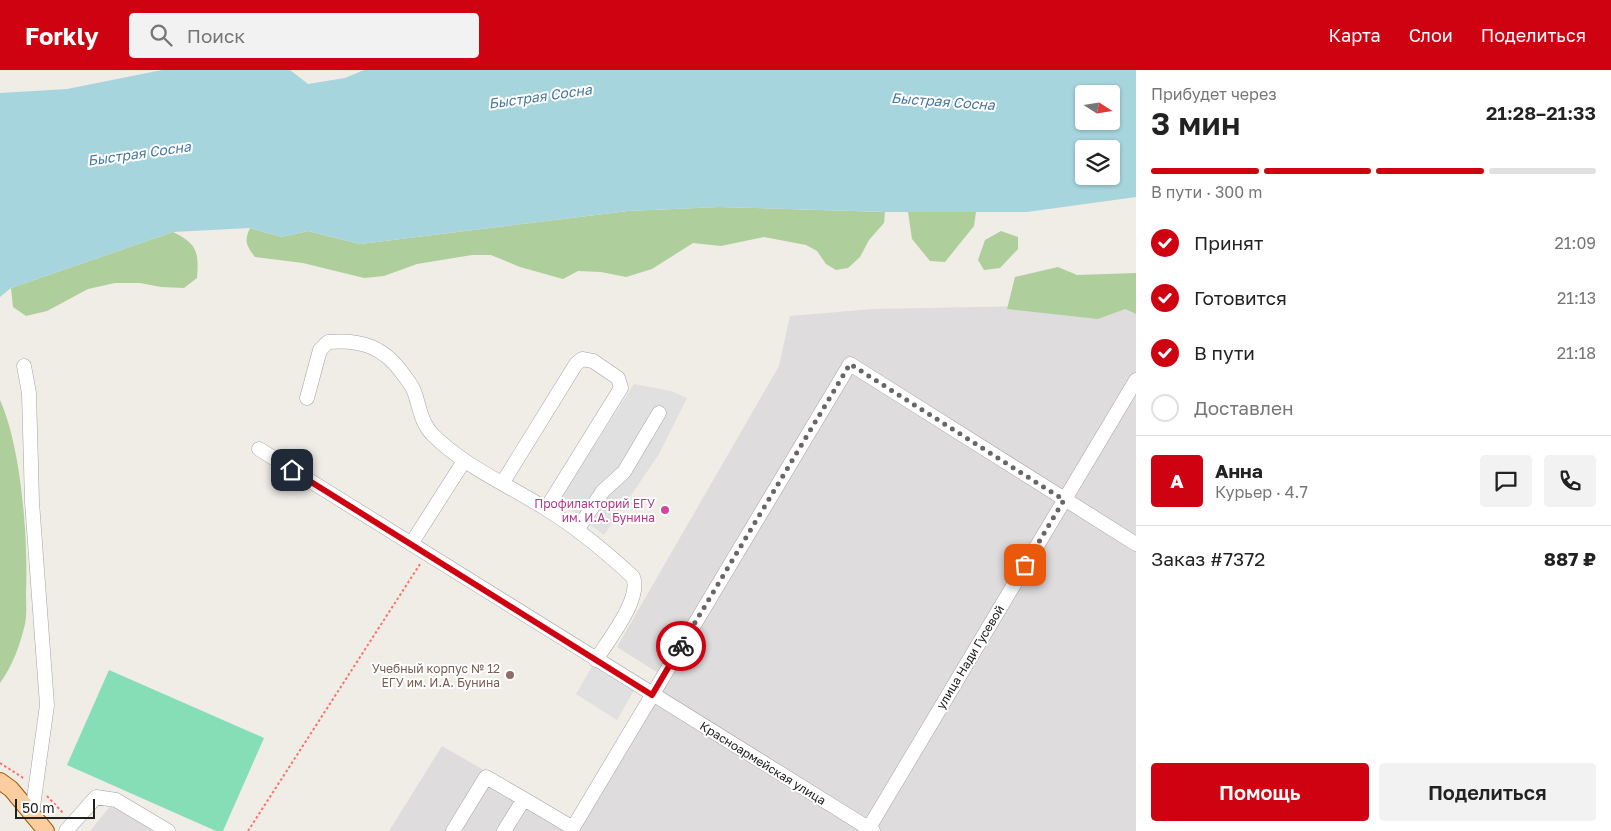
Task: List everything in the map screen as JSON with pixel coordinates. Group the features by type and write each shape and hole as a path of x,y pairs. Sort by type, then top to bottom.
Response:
{"main road":[{"path":"0,781 11,789 46,831"}],"street":[{"path":"306,398 320,350 325,344 343,341 375,348 394,361 413,388 422,420 428,429 464,460 546,509 577,530 633,577 635,583 631,602 596,660"},
{"path":"502,482 576,364 582,359 593,361 618,378 621,388 546,509"},
{"path":"453,831 486,777 572,829 850,364 1136,544"},
{"path":"24,366 29,392 32,502 47,705 32,814"},
{"name":"улица Нади Гусевой","path":"869,830 1136,380"},
{"path":"577,530 603,491 624,472 660,413"},
{"name":"Красноармейская улица","path":"258,449 869,830"},
{"path":"411,544 464,460"},
{"path":"66,831 96,797 116,800 168,831"},
{"path":"504,831 524,799"}],"path":[{"path":"248,831 427,554"}],"shaded area":[{"path":"1136,304 1136,831 389,831 442,746 575,823 663,676 617,647 779,366 790,316 874,309"},
{"path":"634,384 671,391 687,398 659,454 604,535 559,501"},
{"path":"596,660 637,685 617,720 576,694"},
{"path":"112,804 158,831 90,831"}],"green space":[{"path":"719,207 885,212 884,223 869,240 860,257 848,268 836,270 826,264 817,251 806,245 764,237 721,246 693,243 652,269 626,277 601,272 578,271 563,279 520,267 491,255 472,255 417,264 384,276 364,278 303,263 255,257 248,246 247,240 250,228 282,237 308,231 360,244 628,211"},
{"path":"908,212 976,212 974,226 945,262 930,261 912,239"},
{"path":"1001,231 1018,237 1018,249 1000,268 984,270 978,260 985,240"},
{"path":"173,232 187,240 195,249 197,255 197,278 184,288 161,287 140,283 115,283 88,289 47,311 26,316 13,307 11,288"},
{"path":"1058,267 1077,275 1136,273 1136,314 1125,309 1098,319 1007,309 1015,277"},
{"path":"0,400 8,420 14,444 22,495 26,547 26,612 25,624 16,655 0,683"},
{"path":"109,670 264,738 223,831 216,831 67,765"}],"water":[{"name":"Быстрая Сосна","path":"162,70 290,70 308,84 345,78 364,70 1136,70 1136,197 1027,212 885,212 719,207 628,211 360,244 308,231 282,237 250,228 173,232 11,288 0,297 0,93 67,89"}],"way so far":[{"path":"681,646 850,364 1064,500 1025,565"}],"place":[{"name":"Профилакторий ЕГУ им. И.А. Бунина","path":"665,510"},
{"name":"Учебный корпус № 12 ЕГУ им. И.А. Бунина","path":"510,675"}],"route":[{"path":"292,470 652,695 681,646"}]}
